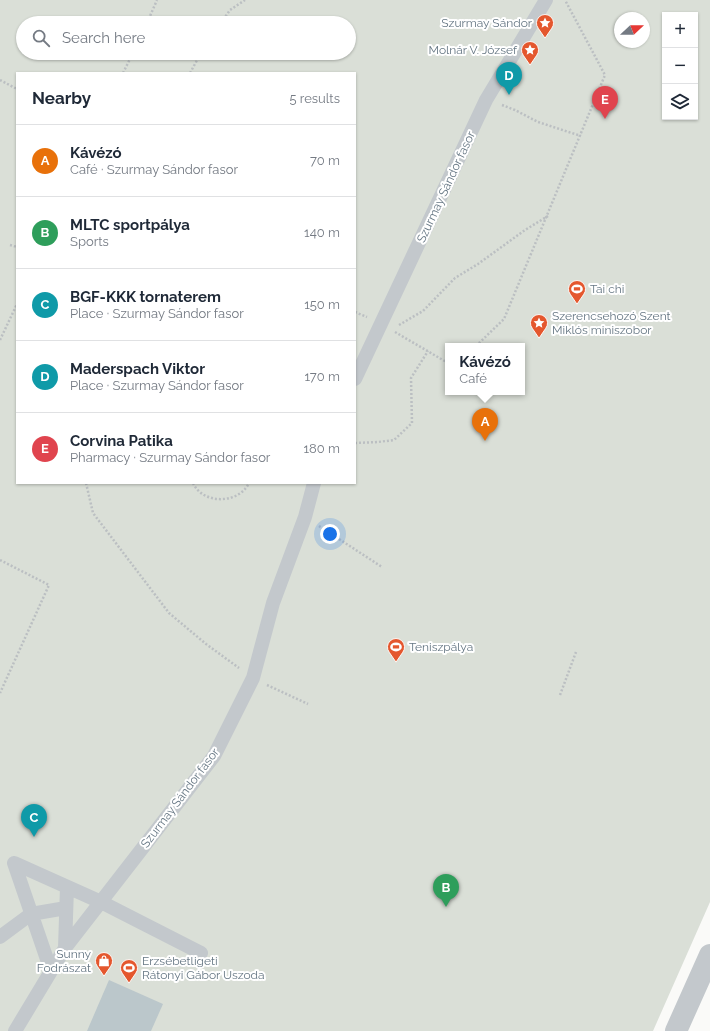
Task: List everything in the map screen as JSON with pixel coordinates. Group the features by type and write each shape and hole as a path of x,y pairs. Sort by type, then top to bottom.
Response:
{"street":[{"name":"Szurmay Sándor fasor","path":"356,377 486,100 546,0"},
{"name":"Szurmay Sándor fasor","path":"15,1031 65,948 214,756 253,678 273,603 305,517 314,484"},
{"path":"51,971 14,863 101,902 201,953"},
{"path":"65,948 67,887"},
{"path":"0,937 31,914 66,908"},
{"path":"676,1031 710,955"}],"path":[{"path":"150,16 157,0"},
{"path":"226,16 230,10 245,0"},
{"path":"479,343 504,319 548,216 605,75 565,0"},
{"path":"124,72 130,60"},
{"path":"191,72 197,60"},
{"path":"0,80 16,88"},
{"path":"486,100 515,110 538,122 581,136"},
{"path":"445,361 393,331 406,320 423,311 455,278 548,216"},
{"path":"10,245 16,247"},
{"path":"0,340 16,306"},
{"path":"356,443 394,440 412,422 411,378 428,351"},
{"path":"86,484 93,513 169,613 206,644 253,678 308,704"},
{"path":"194,484 207,497 222,500 237,496 247,484"},
{"path":"305,517 382,567"},
{"path":"0,560 49,585 0,693"},
{"path":"560,695 576,652"}],"shaded area":[{"path":"0,0 710,0 710,902 653,1031 0,1031"},
{"path":"109,980 163,1004 151,1031 87,1031"}],"place":[{"name":"Szurmay Sándor","path":"545,38"},
{"name":"Molnár V. József","path":"530,65"},
{"name":"Maderspach Viktor","path":"509,95"},
{"name":"Corvina Patika","path":"605,119"},
{"name":"Tai chi","path":"577,304"},
{"name":"Szerencsehozó Szent Miklós miniszobor","path":"539,338"},
{"name":"Kávézó","path":"485,441"},
{"name":"Teniszpálya","path":"396,662"},
{"name":"BGF-KKK tornaterem","path":"34,837"},
{"name":"MLTC sportpálya","path":"446,907"},
{"name":"Sunny Fodrászat","path":"104,976"},
{"name":"Erzsébetligeti Rátonyi Gábor Uszoda","path":"129,983"}]}
